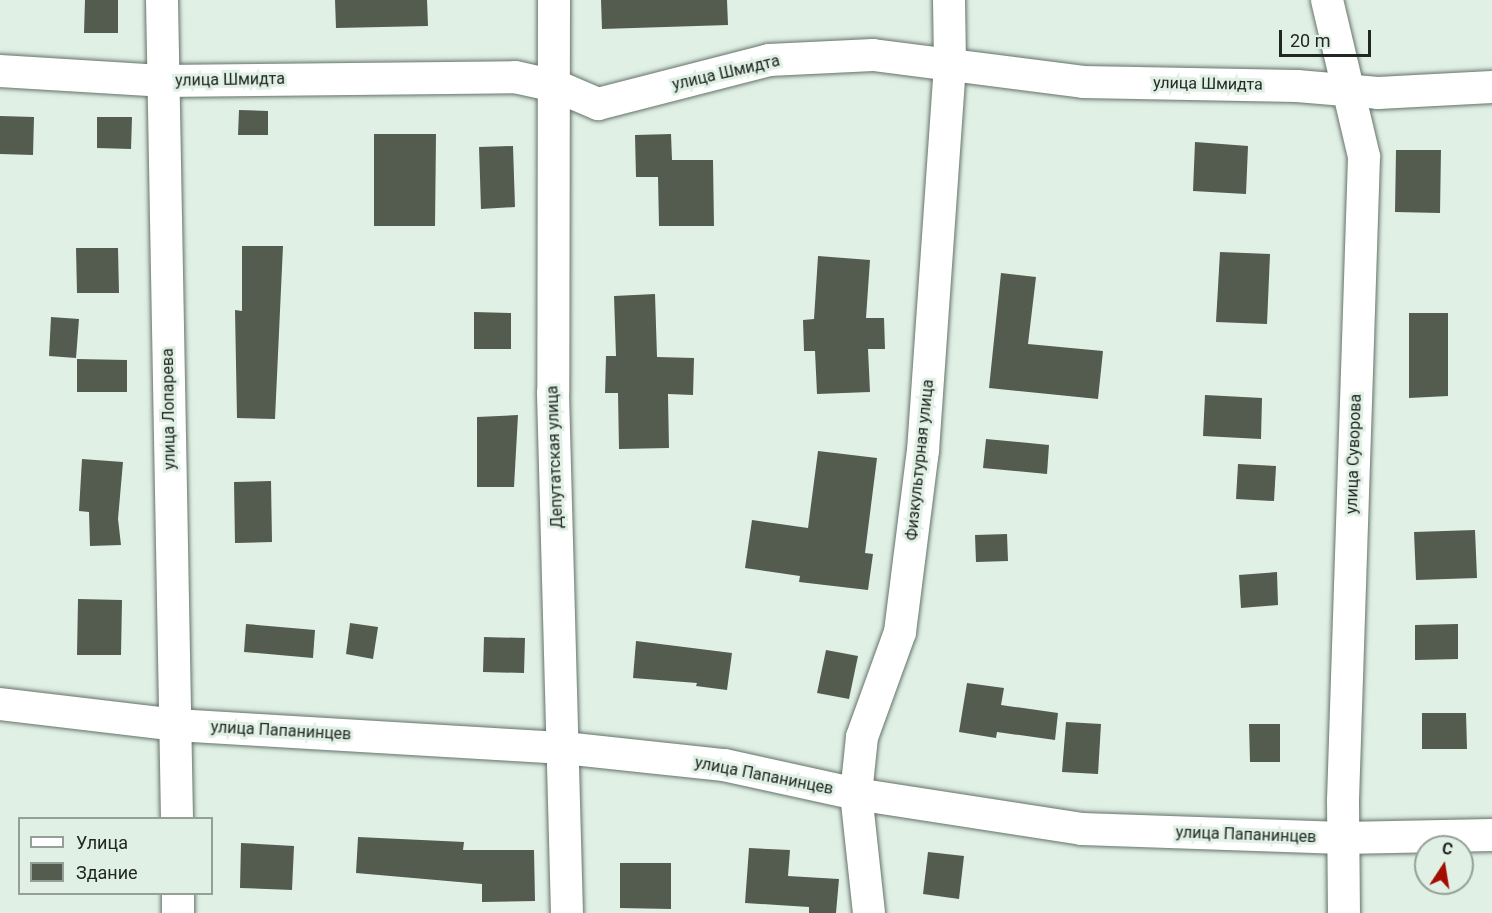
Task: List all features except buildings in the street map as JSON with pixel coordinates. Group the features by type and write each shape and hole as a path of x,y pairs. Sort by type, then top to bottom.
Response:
{"street":[{"name":"улица Лопарева","path":"162,0 177,817"},
{"name":"Депутатская улица","path":"554,0 556,86 553,393 567,913"},
{"name":"Физкультурная улица","path":"869,913 856,794 862,737 900,632 923,451 950,63 949,0"},
{"name":"улица Суворова","path":"1327,0 1364,157 1343,838 1344,913"},
{"name":"улица Шмидта","path":"0,71 162,81 514,77 556,86 598,104 770,60 873,55 950,63 1083,82 1297,86 1350,92 1492,87"},
{"name":"улица Папанинцев","path":"0,704 175,725 564,748 724,765 856,794 1082,829 1343,838 1492,835"},
{"path":"178,895 178,913"}]}
